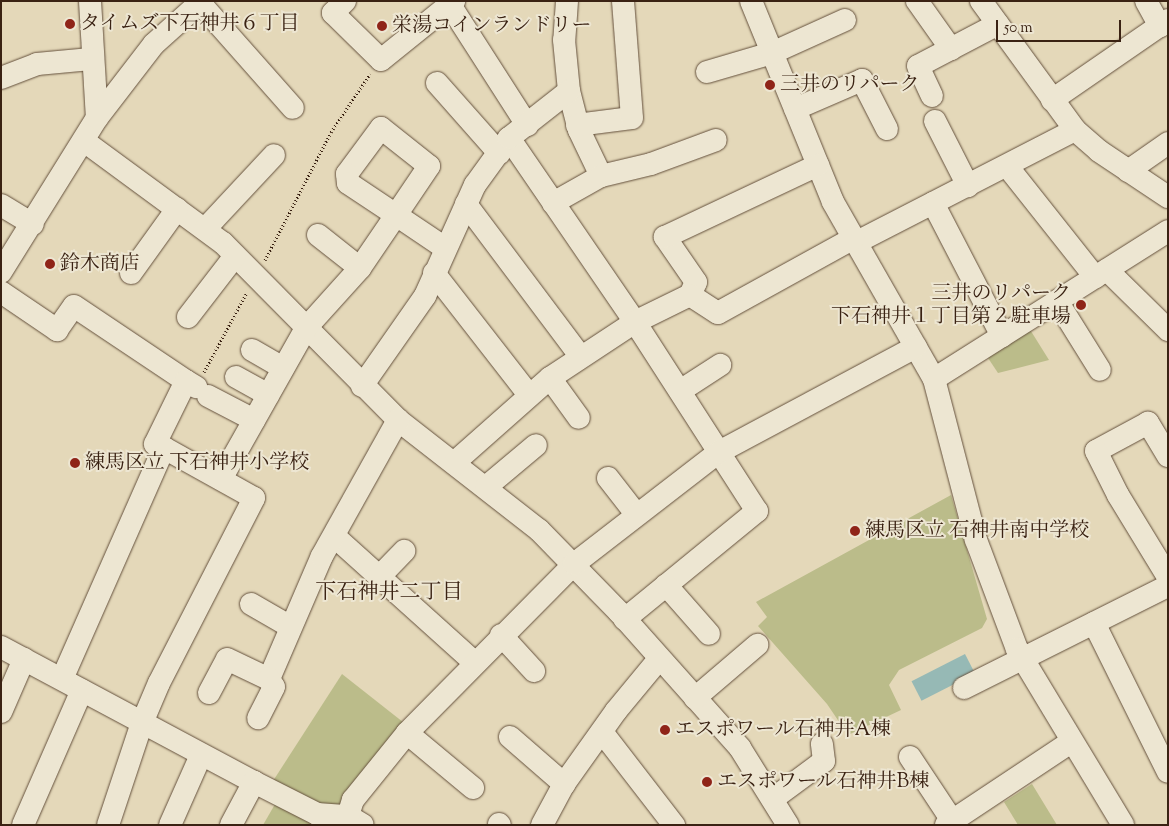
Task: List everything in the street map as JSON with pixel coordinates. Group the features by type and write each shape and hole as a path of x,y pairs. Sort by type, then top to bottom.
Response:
{"street":[{"path":"90,1 91,58 97,118"},
{"path":"345,1 333,13 381,60 452,3 527,125"},
{"path":"567,1 564,40 569,91 578,125 601,176"},
{"path":"578,125 632,118 623,1"},
{"path":"750,1 833,202 934,379 976,540 1021,659 1123,825"},
{"path":"917,1 950,49"},
{"path":"982,1 1075,130 1128,171 1168,197"},
{"path":"1052,100 1164,23 1146,1"},
{"path":"1,272 33,224 97,118 154,44 197,3 293,108"},
{"path":"707,72 772,53 845,20"},
{"path":"932,96 918,66 998,24"},
{"path":"1,78 37,64 91,58"},
{"path":"795,108 862,80 887,129"},
{"path":"436,83 504,146 553,203 636,322 757,510 625,619"},
{"path":"362,386 425,296 466,204 504,146 569,91"},
{"path":"935,121 968,186"},
{"path":"690,295 718,313 855,240 968,186 1075,130"},
{"path":"553,203 601,176 651,164 716,140"},
{"path":"84,141 205,229 257,274 362,386 398,420 455,462 539,530 574,564 740,748 774,798 788,825"},
{"path":"1128,171 1168,144"},
{"path":"205,229 274,155"},
{"path":"455,462 550,378 636,322 690,295 696,282 665,238 818,165"},
{"path":"1007,166 1101,273 1168,330"},
{"path":"933,203 1002,336"},
{"path":"466,204 581,357"},
{"path":"1,205 33,224"},
{"path":"131,272 177,209"},
{"path":"221,478 306,328 360,268 396,215 445,248"},
{"path":"934,379 1168,231"},
{"path":"318,236 360,268"},
{"path":"188,317 235,256"},
{"path":"434,274 529,396"},
{"path":"1,292 57,330 74,306 197,388 254,420"},
{"path":"1057,301 1100,370"},
{"path":"1,647 201,755 317,814 356,820 353,800 407,733 474,662 574,564 636,514 719,452 916,347"},
{"path":"252,350 283,368"},
{"path":"680,391 720,365"},
{"path":"236,377 268,395"},
{"path":"550,378 579,418"},
{"path":"108,825 142,723 159,683 254,498 221,478 155,444 197,388"},
{"path":"268,679 334,536 398,420"},
{"path":"1168,456 1148,423 1096,451 1118,495 1168,577"},
{"path":"486,487 536,445"},
{"path":"62,679 164,448"},
{"path":"608,478 636,514"},
{"path":"334,536 474,662"},
{"path":"380,576 404,551"},
{"path":"666,585 709,634"},
{"path":"964,688 1168,586"},
{"path":"251,604 292,627"},
{"path":"1094,623 1168,772"},
{"path":"501,635 534,671"},
{"path":"695,698 757,645"},
{"path":"1,712 24,659"},
{"path":"209,694 227,659 268,679 274,688 258,718"},
{"path":"548,822 564,784 659,659"},
{"path":"23,825 82,690"},
{"path":"602,732 674,825"},
{"path":"407,733 473,788"},
{"path":"510,736 564,784"},
{"path":"910,757 951,823 1071,742"},
{"path":"774,798 824,761 822,744"},
{"path":"176,823 201,755"},
{"path":"231,825 254,782"}],"path":[{"path":"197,388 331,132 381,60"}],"green space":[{"path":"1029,328 1049,360 998,373 986,355"},
{"path":"951,495 987,619 982,628 899,670 889,685 901,710 848,735 827,704 758,626 767,617 756,602"},
{"path":"342,674 408,726 347,804 318,806 273,781"},
{"path":"1032,784 1057,825 1018,825 1004,802"},
{"path":"278,799 326,825 263,825"}],"water":[{"path":"965,654 975,674 922,701 912,681"}],"place":[{"name":"タイムズ下石神井６丁目","path":"70,24"},
{"name":"栄湯コインランドリー","path":"382,26"},
{"name":"三井のリパーク","path":"770,85"},
{"name":"鈴木商店","path":"50,264"},
{"name":"三井のリパーク 下石神井１丁目第２駐車場","path":"1081,305"},
{"name":"練馬区立 下石神井小学校","path":"75,463"},
{"name":"練馬区立 石神井南中学校","path":"855,531"},
{"name":"エスポワール石神井A棟","path":"665,730"},
{"name":"エスポワール石神井B棟","path":"707,782"}],"district":[{"name":"下石神井二丁目","path":"389,593"}]}
